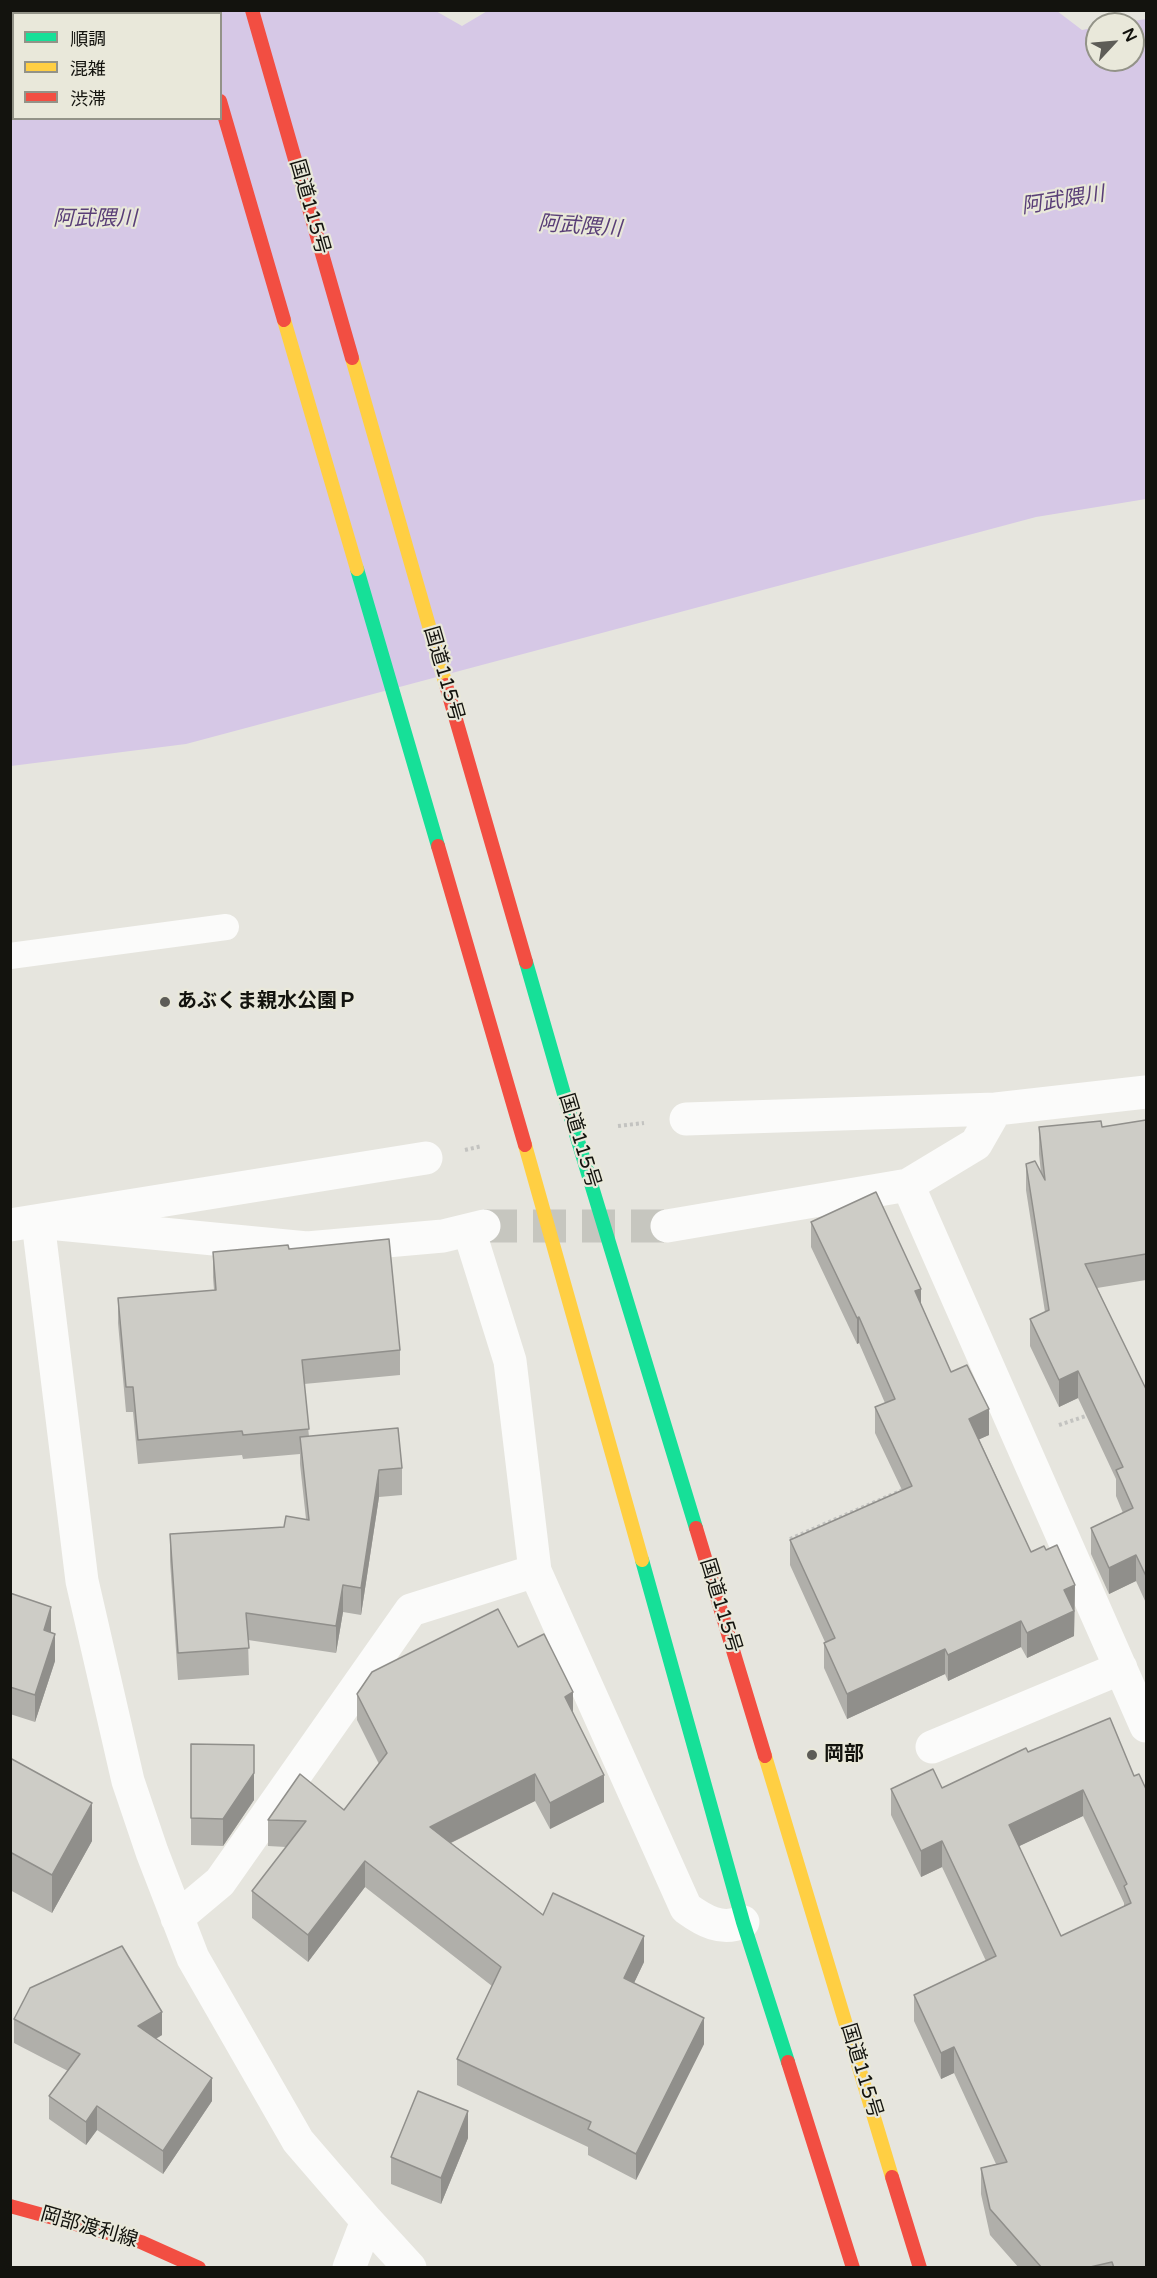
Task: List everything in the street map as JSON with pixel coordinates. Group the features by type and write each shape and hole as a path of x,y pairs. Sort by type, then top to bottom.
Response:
{"main road":[{"name":"国道115号","path":"252,10 568,1108 920,2268"},
{"path":"222,108 519,1123 743,1922 853,2268"},
{"name":"岡部渡利線","path":"10,2206 141,2242 199,2268"}],"street":[{"path":"686,1119 996,1109 1146,1092"},
{"path":"668,1226 908,1185 976,1144 996,1109"},
{"path":"24,1224 426,1158"},
{"path":"908,1185 1146,1726"},
{"path":"24,1224 308,1248 443,1236 476,1228 510,1361 535,1571 686,1908 699,1917 717,1924 731,1927 743,1922"},
{"path":"24,1224 82,1581 128,1780 152,1852 193,1958 298,2141 410,2268"},
{"path":"177,1918 220,1882 411,1610 535,1571"},
{"path":"932,1747 1121,1668"},
{"path":"349,2268 367,2221"}],"lane":[{"path":"10,956 226,927"}],"path":[{"path":"1020,1439 1093,1413"},
{"path":"790,1539 915,1485"}],"water":[{"name":"阿武隈川","path":"434,10 462,26 489,10 1057,11 1082,30 1085,29 1085,72 1145,72 1146,19 1146,499 1036,517 186,744 11,766 10,11"}],"building":[{"path":"1146,1120 1146,1254 1085,1264 1146,1389 1146,1576 1136,1555 1109,1568 1091,1528 1133,1508 1116,1470 1123,1467 1078,1371 1059,1380 1030,1319 1049,1310 1026,1164 1035,1161 1045,1180 1039,1127 1101,1121 1102,1127"},
{"path":"876,1192 921,1289 915,1291 951,1372 967,1365 989,1409 969,1419 1031,1552 1044,1546 1046,1550 1057,1545 1075,1585 1064,1590 1074,1611 1027,1633 1021,1621 948,1655 945,1649 847,1694 824,1643 835,1638 790,1540 912,1486 875,1407 895,1399 859,1317 857,1318 811,1222"},
{"path":"389,1239 400,1350 302,1360 309,1429 243,1435 242,1431 138,1440 133,1387 126,1387 118,1298 216,1290 213,1252 288,1245 289,1249"},
{"path":"398,1428 402,1468 379,1470 361,1588 343,1585 336,1626 246,1613 249,1648 178,1653 170,1534 284,1527 286,1516 309,1520 300,1437"},
{"path":"10,1593 51,1607 44,1630 55,1634 35,1695 10,1687"},
{"path":"498,1609 518,1647 544,1634 573,1692 565,1697 604,1775 550,1803 535,1774 430,1827 543,1915 553,1893 644,1936 624,1978 704,2018 636,2154 588,2129 591,2122 457,2059 501,1967 365,1861 308,1935 252,1891 306,1821 268,1820 300,1774 344,1810 387,1753 357,1694 372,1672"},
{"path":"1110,1718 1134,1776 1139,1774 1146,1789 1146,2268 1114,2268 1112,2262 1086,2268 1042,2268 990,2209 981,2168 1007,2162 954,2047 941,2053 914,1995 996,1956 942,1841 921,1851 891,1789 933,1769 942,1788 1026,1748 1028,1752","holes":["1083,1790 1127,1884 1124,1886 1131,1903 1061,1936 1009,1825"]},
{"path":"191,1744 254,1745 254,1773 223,1819 191,1818"},
{"path":"10,1758 92,1803 52,1875 10,1852"},
{"path":"122,1946 162,2012 138,2026 212,2078 163,2151 97,2106 86,2122 49,2096 80,2054 14,2019 30,1988"},
{"path":"418,2091 468,2111 441,2178 391,2157"}],"tunnel":[{"path":"484,1226 667,1226"}],"traffic: fast":[{"path":"357,569 438,846"},
{"path":"526,962 696,1528"},
{"path":"642,1560 743,1922 788,2062"}],"traffic: slow":[{"path":"284,320 357,569"},
{"path":"352,358 446,685"},
{"path":"525,1145 642,1560"},
{"path":"765,1756 892,2177"}],"traffic: jam":[{"path":"252,10 352,358"},
{"path":"222,108 284,320"},
{"path":"446,685 526,962"},
{"path":"438,846 525,1145"},
{"path":"696,1528 765,1756"},
{"path":"788,2062 853,2268"},
{"path":"892,2177 920,2268"},
{"path":"10,2206 141,2242 199,2268"}],"place":[{"name":"あぶくま親水公園Ｐ","path":"165,1002"},
{"name":"岡部","path":"812,1755"}]}
